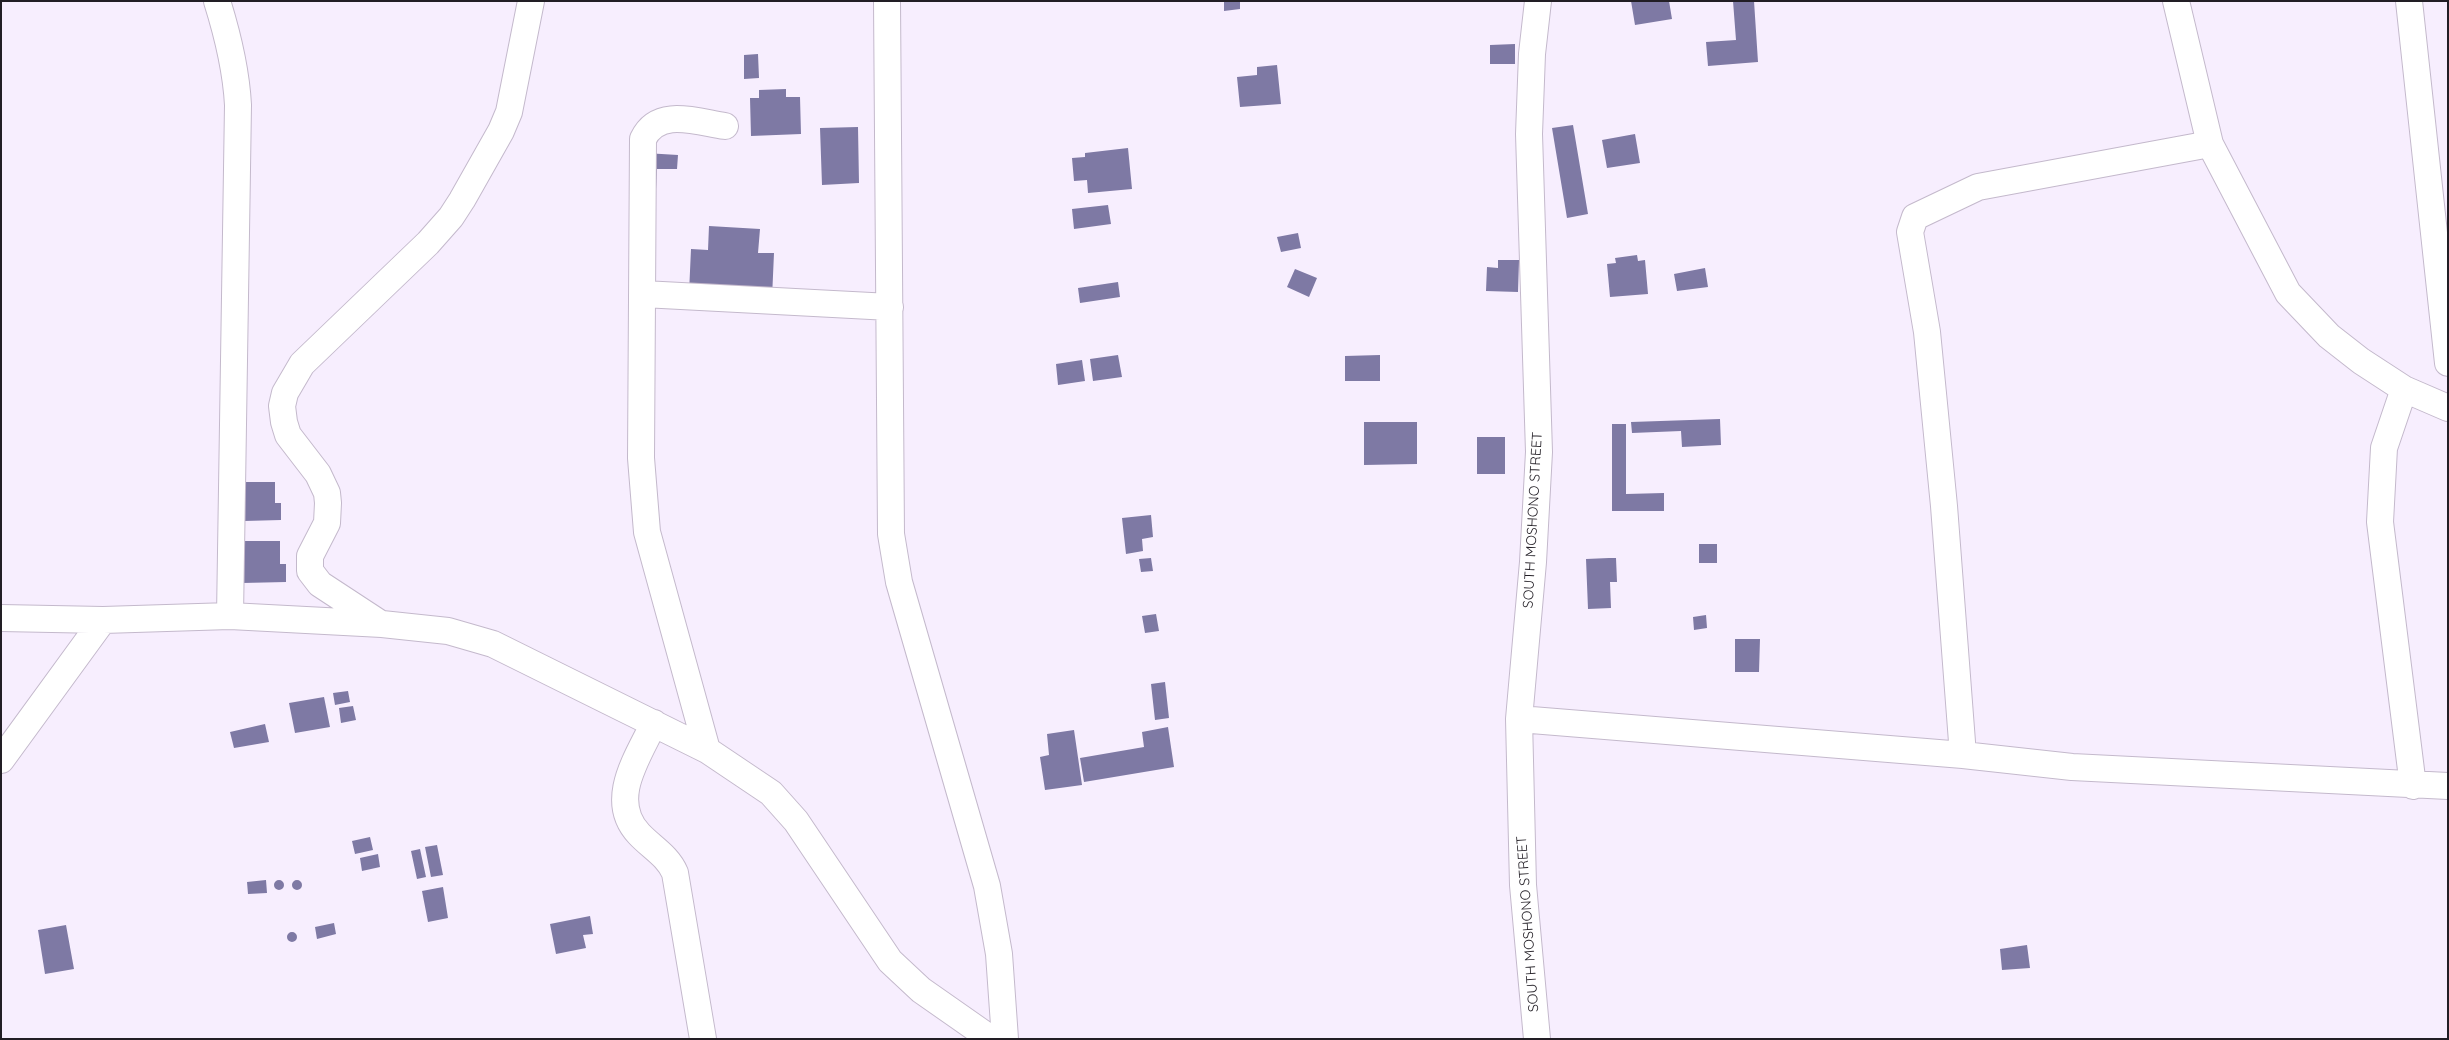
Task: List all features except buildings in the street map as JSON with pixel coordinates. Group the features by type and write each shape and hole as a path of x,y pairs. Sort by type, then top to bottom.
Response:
{"street":[{"path":"217,1 230,42 238,105 230,616"},
{"path":"382,624 320,584 310,571 310,556 327,523 327,493 318,474 288,435 282,406 285,392 302,364 428,243 451,217 462,200 501,131 509,112 531,1"},
{"path":"887,1 891,534 904,604 988,886 999,954 1005,1039"},
{"name":"SOUTH MOSHONO STREET","path":"1537,1039 1523,885 1519,719 1533,562 1539,452 1529,134 1532,54 1538,1"},
{"path":"2176,1 2210,144 2288,293 2329,336 2404,389 2448,408"},
{"path":"2409,1 2448,362"},
{"path":"707,750 648,532 644,506 641,458 643,139 646,132 658,122 668,118 724,126"},
{"path":"1963,755 1944,506 1928,332 1910,232 1915,217 1978,187 2210,144"},
{"path":"643,294 890,307"},
{"path":"2404,389 2384,448 2380,522 2413,786"},
{"path":"1,618 103,620 230,616 382,624 448,631 493,644 707,750 771,793 790,812 877,945 903,974 921,990 991,1039"},
{"path":"1,760 103,620"},
{"path":"1519,719 1963,755 2072,767 2413,786 2448,786"},
{"path":"654,723 627,779 624,806 632,825 669,860 676,873 703,1039"}]}
